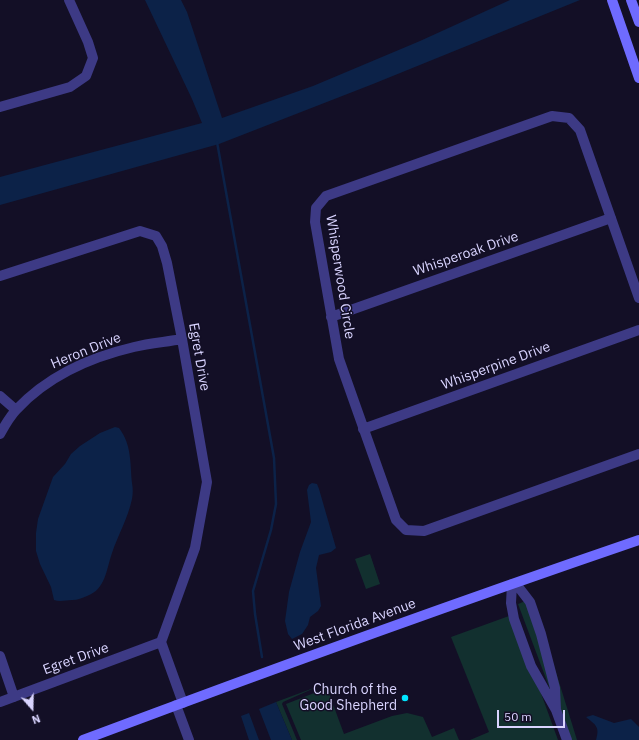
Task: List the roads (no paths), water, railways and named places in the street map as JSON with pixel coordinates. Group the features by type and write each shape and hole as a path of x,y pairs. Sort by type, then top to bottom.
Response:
{"street":[{"path":"0,107 70,87 86,76 93,58 88,42 69,0"},
{"path":"612,0 639,78"},
{"path":"631,0 639,22"},
{"name":"Whisperwood Circle","path":"639,298 635,271 610,218 580,130 569,118 552,116 545,118 326,196 316,208 315,222 339,359 396,520 406,530 424,531 639,454"},
{"name":"Whisperoak Drive","path":"331,317 610,218"},
{"name":"Egret Drive","path":"0,276 140,231 156,236 162,246 167,263 207,482 195,548 161,642 0,702"},
{"name":"Whisperpine Drive","path":"363,429 639,330"},
{"name":"Heron Drive","path":"0,434 16,410 38,390 62,373 106,355 128,349 182,340"},
{"path":"0,396 16,410"},
{"name":"West Florida Avenue","path":"83,740 512,584 639,540"},
{"path":"556,710 554,688 541,634 530,602 520,589 512,584 511,603 514,619 521,639 531,666 556,710 567,740"},
{"path":"161,642 180,704 189,740"},
{"path":"0,656 14,697"}],"water":[{"path":"145,0 181,0 187,12 222,118 313,86 420,41 510,0 580,0 373,84 219,144 0,205 0,177 202,123"},
{"path":"115,427 119,428 123,434 130,455 133,493 128,513 114,546 102,584 98,589 87,596 78,599 61,601 54,600 51,587 40,564 36,551 38,519 53,477 65,464 71,454 80,446 100,433"},
{"path":"312,483 317,484 319,489 336,548 331,552 319,555 316,568 321,606 318,611 310,617 308,625 302,634 292,639 288,634 285,621 289,592 300,552 311,522 307,490 309,485"},
{"path":"276,702 292,740 271,740 259,709"},
{"path":"249,713 259,740 249,740 241,716"},
{"path":"593,715 614,723 631,719 639,727 639,740 596,740 598,732 597,729 586,717"}],"waterway":[{"path":"217,142 274,458 276,504 271,530 253,591 262,657"}],"place":[{"name":"Church of the Good Shepherd","path":"405,698"}]}
